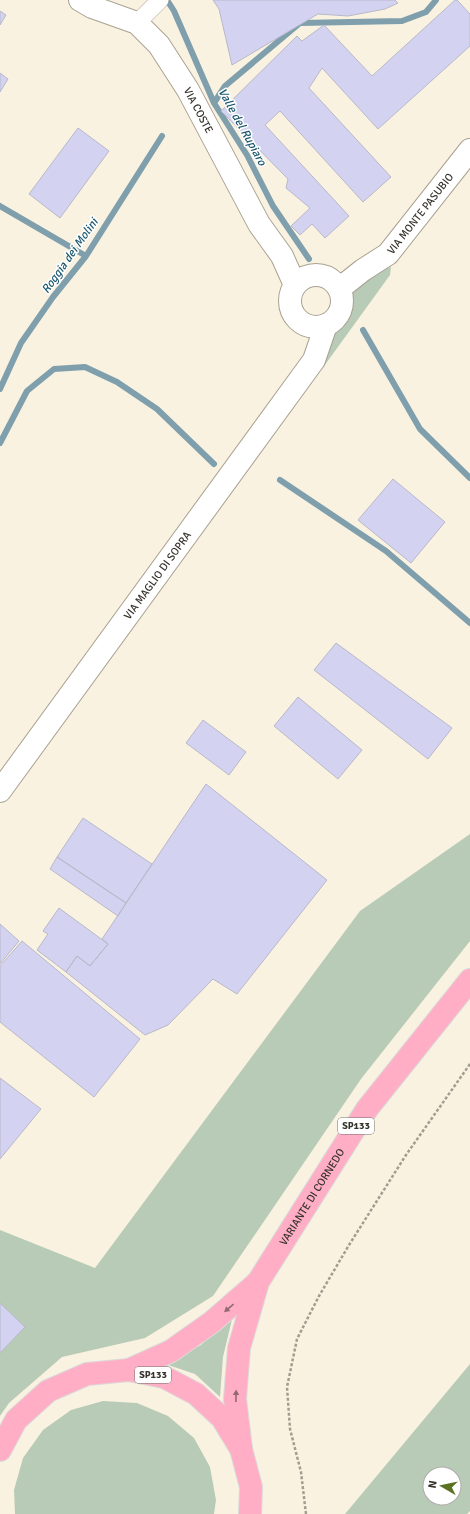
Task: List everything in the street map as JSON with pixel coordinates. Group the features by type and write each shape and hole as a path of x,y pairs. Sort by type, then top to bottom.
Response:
{"main road":[{"name":"VARIANTE DI CORNEDO","path":"258,1282 367,1109 470,980"},
{"name":"SP133","path":"129,1370 171,1351 212,1322 258,1282"},
{"name":"SP133","path":"250,1514 251,1487 241,1449 235,1399 239,1348 258,1282"},
{"name":"SP133","path":"0,1450 16,1420 48,1391 87,1374 129,1370 164,1377 196,1394 222,1418 241,1449"}],"street":[{"name":"VIA COSTE","path":"80,0 92,7 137,23 159,45 188,90 259,224 282,256 317,282"},
{"path":"137,23 160,0"},
{"name":"VIA MONTE PASUBIO","path":"317,282 363,270 388,254 470,150"},
{"path":"317,282 342,297 342,306 334,321 320,326 301,323 291,310 290,302 291,293 317,282"},
{"name":"VIA MAGLIO DI SOPRA","path":"0,791 314,360 320,326"}],"path":[{"path":"306,1514 301,1472 290,1429 286,1387 297,1340 319,1296 349,1245 406,1155 470,1064"}],"green space":[{"path":"391,267 390,275 322,369 318,358 333,326 346,304 347,290 365,272"},
{"path":"470,834 470,941 361,1079 213,1296 145,1338 62,1357 9,1403 0,1416 0,1230 95,1268 360,911"},
{"path":"234,1311 223,1357 220,1397 195,1374 162,1363 201,1345"},
{"path":"470,1364 470,1511 467,1514 345,1514"},
{"path":"103,1401 137,1403 168,1416 194,1438 210,1467 216,1500 214,1514 15,1514 14,1490 23,1458 43,1430 71,1410"}],"building":[{"path":"213,0 395,0 398,3 385,9 348,16 318,14 232,65 219,9"},
{"path":"455,0 457,0 470,14 470,46 378,129 322,68 309,88 391,177 363,202 280,111 265,125 349,216 325,238 312,224 300,235 291,226 310,208 286,188 288,179 221,111 297,36 302,41 324,25 372,76"},
{"path":"0,11 6,15 0,25"},
{"path":"0,73 8,79 0,92"},
{"path":"78,128 109,151 60,218 29,194"},
{"path":"393,479 445,522 411,563 358,520"},
{"path":"336,643 452,728 428,759 314,670"},
{"path":"298,697 362,750 338,779 274,726"},
{"path":"203,720 246,752 229,775 186,743"},
{"path":"206,784 327,880 237,994 213,979 168,1025 145,1035 66,972 77,956 90,966 108,944 102,939"},
{"path":"83,818 152,864 126,903 57,857"},
{"path":"57,857 126,903 118,916 50,869"},
{"path":"59,908 108,944 90,966 77,956 66,972 37,950 48,934 43,931"},
{"path":"0,924 19,941 0,964"},
{"path":"22,941 140,1039 94,1097 0,1022 0,966"},
{"path":"0,1078 41,1109 0,1159"},
{"path":"0,1303 25,1327 0,1353"}],"waterway":[{"name":"Valle del Rupiaro","path":"167,0 174,11 214,103 247,155 273,206 309,259"},
{"name":"Roggia dei Molini","path":"214,103 225,86 300,23 402,21 426,12 436,0"},
{"name":"Roggia dei Molini","path":"0,389 21,343 53,297 86,256 162,136"},
{"path":"0,206 86,256"},
{"name":"Valle del Rupiaro","path":"363,330 420,429 470,478"},
{"path":"0,443 27,391 54,369 85,367 117,382 157,409 214,464"},
{"path":"280,480 386,551 470,623"}]}
